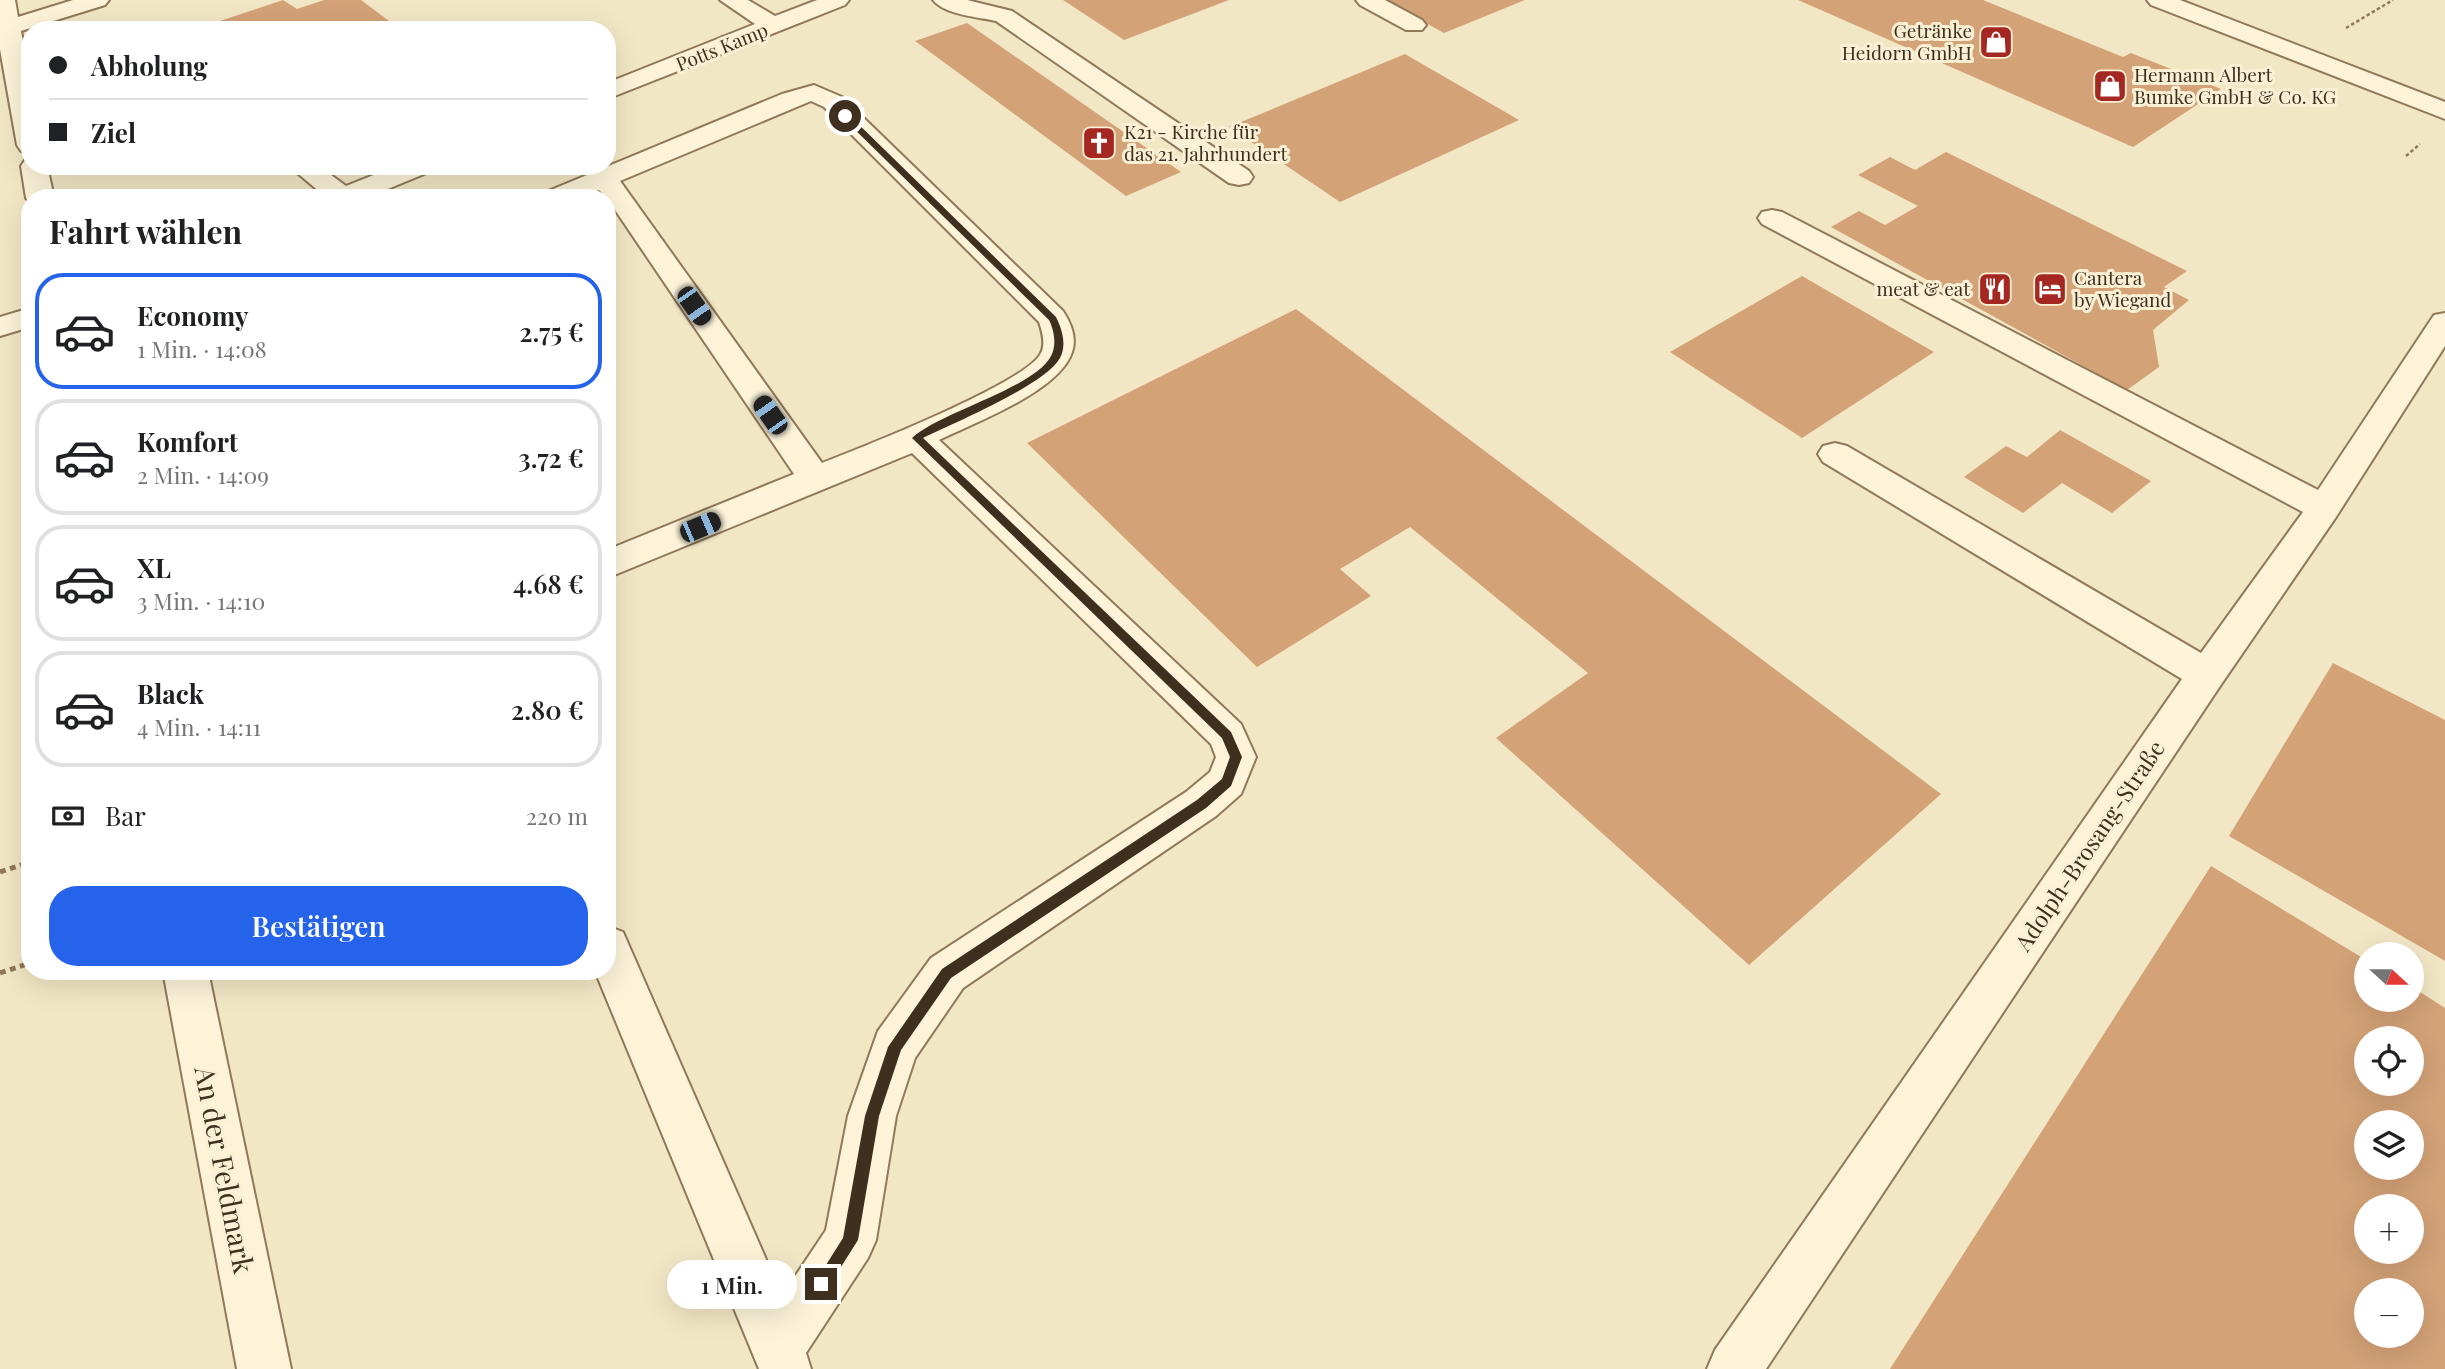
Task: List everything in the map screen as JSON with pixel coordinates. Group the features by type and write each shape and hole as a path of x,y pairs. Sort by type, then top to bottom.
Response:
{"street":[{"path":"3,0 6,42 21,106"},
{"path":"52,21 97,0"},
{"path":"732,0 774,26"},
{"name":"Potts Kamp","path":"616,88 837,0"},
{"path":"945,0 1004,16 1239,177"},
{"path":"1368,0 1414,25"},
{"path":"2159,0 2445,111"},
{"path":"616,172 791,99 814,93 833,103 1052,318 1059,333 1056,357 1036,377 917,438 616,561"},
{"path":"314,175 332,189"},
{"path":"362,189 397,175"},
{"path":"577,189 609,175"},
{"path":"604,177 612,189"},
{"path":"616,194 816,480"},
{"path":"1772,218 2324,508"},
{"path":"0,327 21,320"},
{"name":"Adolph-Brosang-Straße","path":"1734,1369 2206,675 2324,508 2445,322"},
{"path":"782,1359 850,1240 872,1116 895,1047 947,973 1202,804 1227,782 1236,757 1227,735 917,438"},
{"path":"1835,454 2206,675"},
{"path":"616,967 782,1359"},
{"name":"An der Feldmark","path":"187,980 264,1369"}],"path":[{"path":"0,872 21,865"},
{"path":"0,973 21,965"}],"building":[{"path":"283,0 297,9 324,0 361,0 389,21 220,21"},
{"path":"1063,0 1229,0 1124,40"},
{"path":"1384,0 1525,0 1444,33"},
{"path":"1798,0 1983,0 2123,57 2131,53 2221,89 2133,147"},
{"path":"967,23 1181,172 1126,196 915,41"},
{"path":"1405,54 1519,120 1340,202 1229,127"},
{"path":"1946,152 2187,271 2164,287 2189,300 2153,330 2159,367 2127,390 1831,227 1859,211 1885,225 1918,206 1858,175 1890,157 1915,170"},
{"path":"1802,276 1934,352 1802,438 1670,352"},
{"path":"1296,309 1941,794 1749,965 1496,738 1588,673 1410,527 1340,569 1371,596 1257,667 1027,443"},
{"path":"2060,430 2151,481 2112,513 2062,483 2023,513 1964,477 2006,446 2027,457"},
{"path":"2333,663 2445,720 2445,961 2424,949 2424,942 2412,942 2229,836"},
{"path":"2211,866 2354,953 2354,1012 2424,1012 2424,995 2445,1008 2445,1369 1890,1369"}],"place":[{"name":"Getränke Heidorn GmbH","path":"1996,42"},
{"name":"Hermann Albert Bumke GmbH & Co. KG","path":"2110,86"},
{"name":"K21 - Kirche für das 21. Jahrhundert","path":"1099,143"},
{"name":"meat & eat","path":"1995,289"},
{"name":"Cantera by Wiegand","path":"2050,289"}],"route":[{"path":"821,1284 850,1240 872,1116 895,1047 947,973 1202,804 1227,782 1236,757 1227,735 917,438 1036,377 1056,357 1059,333 1052,318 845,116"}]}
